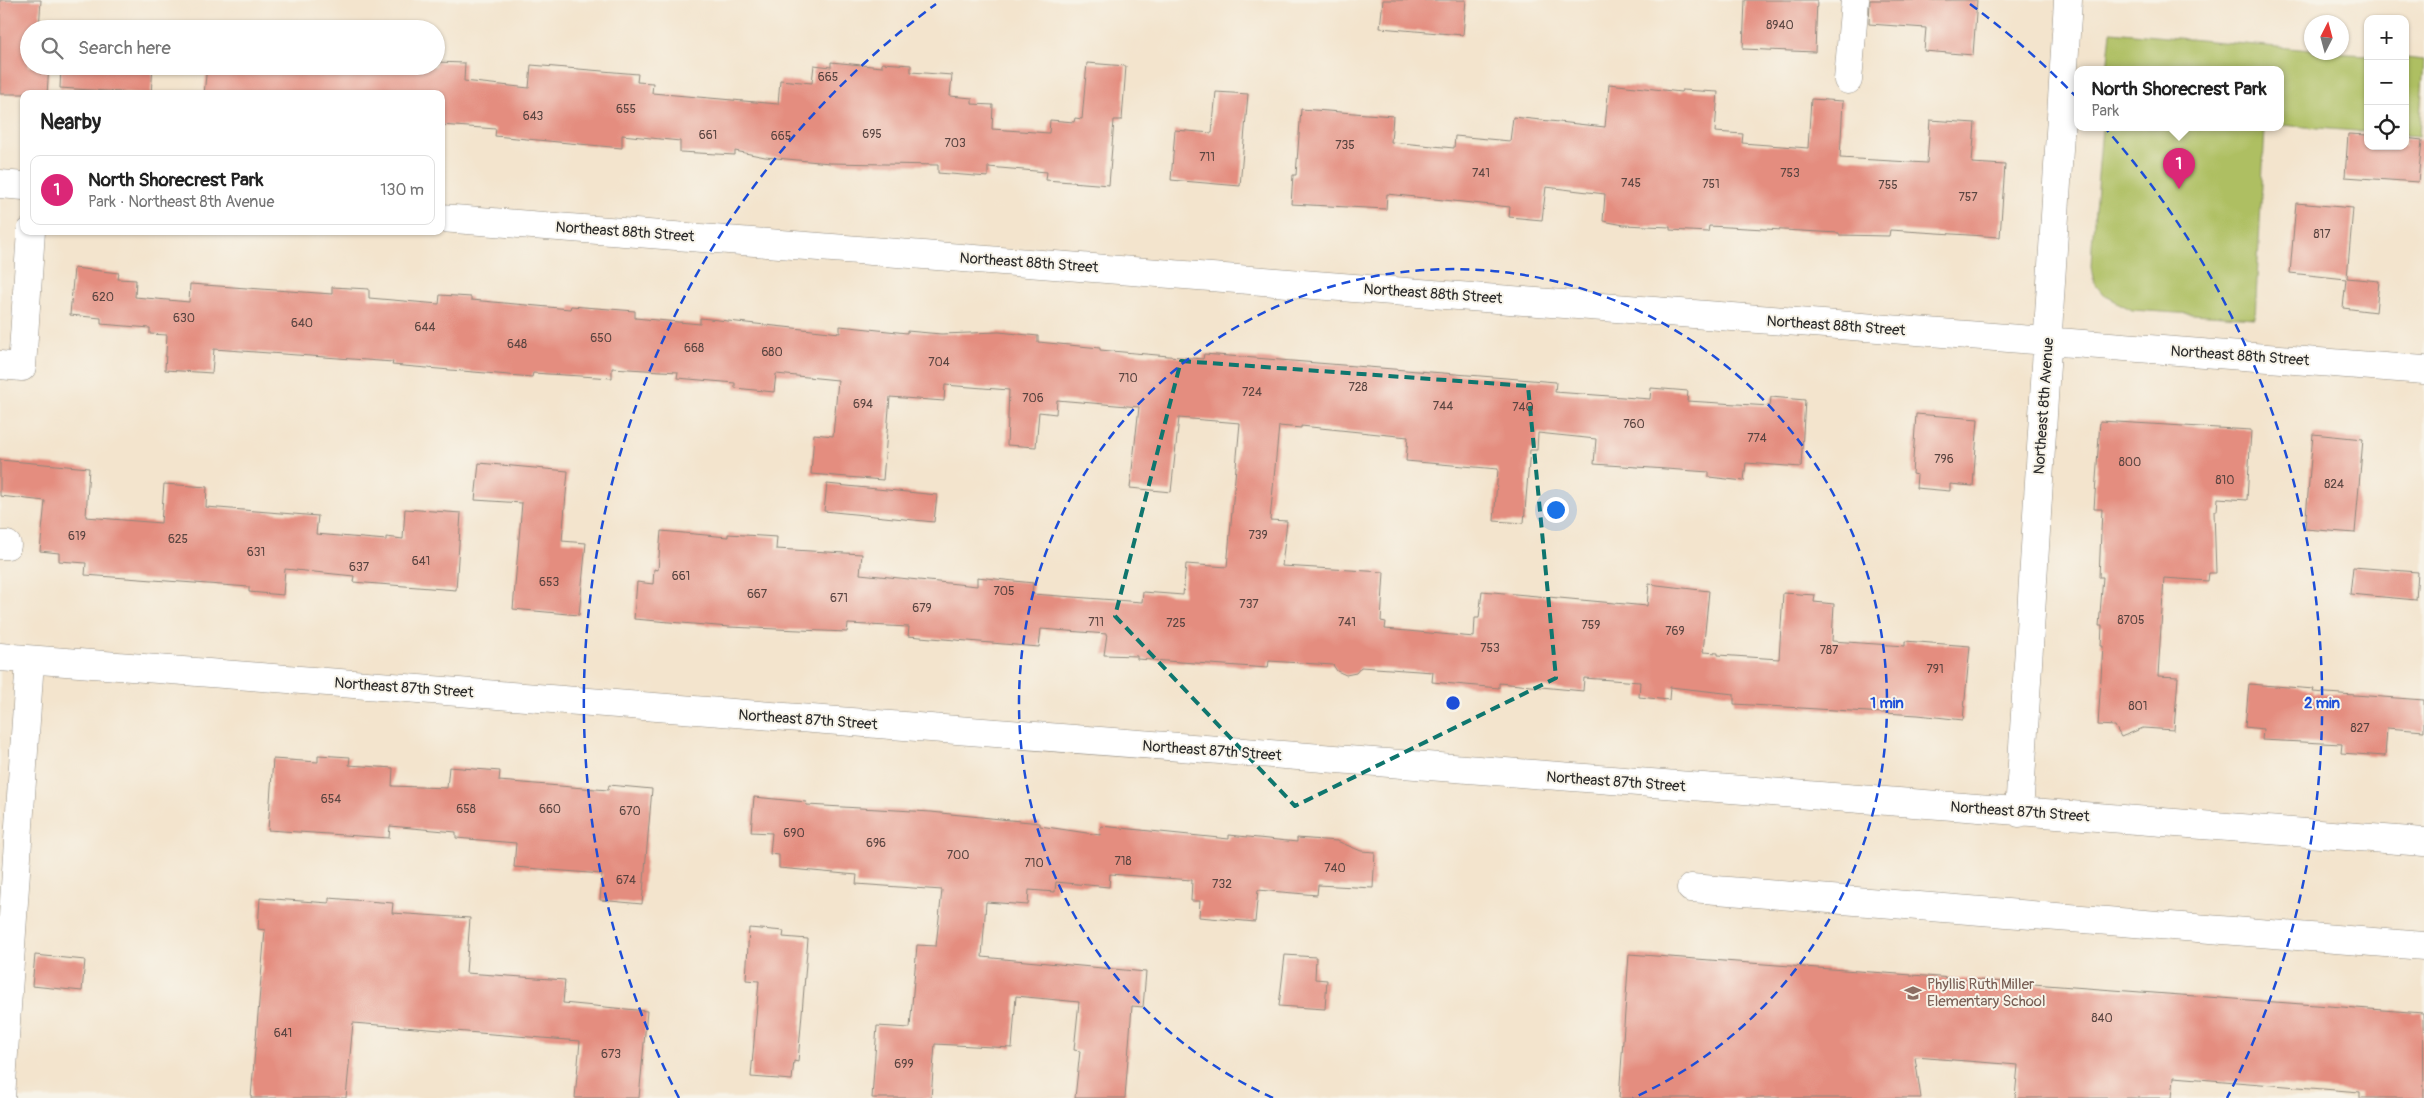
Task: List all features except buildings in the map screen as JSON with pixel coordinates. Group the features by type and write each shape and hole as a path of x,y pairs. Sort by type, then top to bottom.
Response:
{"street":[{"path":"1848,80 1855,0"},
{"name":"Northeast 8th Avenue","path":"2019,812 2068,0"},
{"path":"0,184 20,186"},
{"name":"Northeast 88th Street","path":"445,218 2424,370"},
{"path":"0,365 22,367 31,235"},
{"name":"Northeast 87th Street","path":"0,657 2424,842"},
{"path":"1,1098 3,1036 30,660"},
{"path":"1691,888 2424,946"}],"highlighted area":[{"path":"1181,361 1528,386 1556,678 1295,806 1115,616"}],"green space":[{"path":"2111,32 2304,49 2304,60 2349,60 2349,54 2364,55 2364,132 2284,125 2284,66 2107,66"},
{"path":"2409,58 2424,60 2419,136 2409,135"},
{"path":"2102,131 2265,131 2255,318 2132,310 2104,295 2094,283 2091,267"}],"place":[{"name":"North Shorecrest Park","path":"2179,189"},
{"name":"Phyllis Ruth Miller Elementary School","path":"1913,993"}]}
